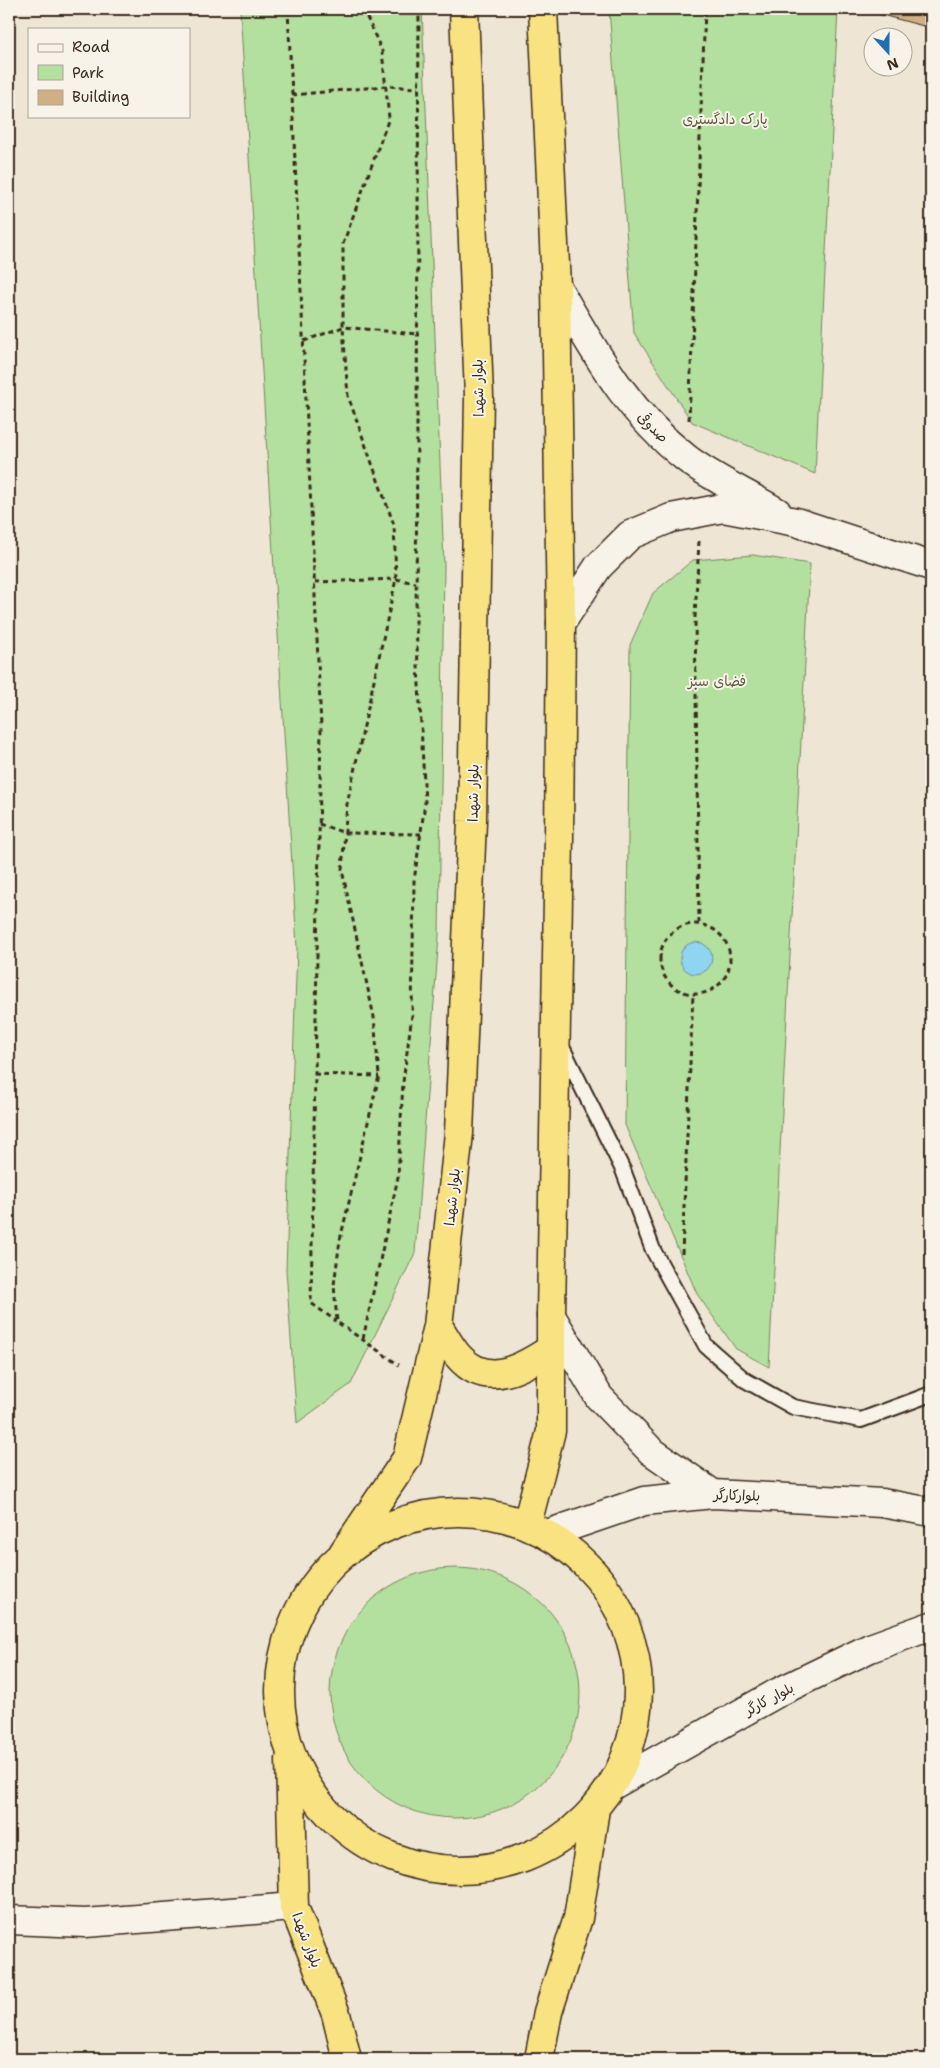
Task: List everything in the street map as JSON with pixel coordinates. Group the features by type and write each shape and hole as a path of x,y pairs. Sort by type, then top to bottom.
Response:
{"highway":[{"name":"بلوار شهدا","path":"343,1553 407,1458 426,1384 438,1326 459,1133 472,821 479,396 464,9"},
{"path":"537,1529 551,1431 561,623 556,286 543,9"},
{"path":"438,1326 460,1359 479,1372 504,1373 524,1366 551,1349"},
{"path":"480,1512 537,1529 586,1563 616,1601 634,1645 640,1693 632,1741 613,1785 595,1810 554,1844 506,1865 454,1872 402,1862 354,1838 316,1802 290,1756 278,1702 284,1646 306,1595 343,1553 385,1527 432,1513 480,1512"},
{"name":"بلوار شهدا","path":"290,1756 294,1907 336,2014 347,2059"},
{"path":"539,2059 548,2012 578,1918 595,1810"}],"street":[{"name":"صدوقی","path":"556,286 610,376 631,406 687,459 796,522"},
{"name":"صدوقی","path":"561,623 598,567 630,535 671,518 723,508 796,522 931,566"},
{"path":"551,1316 599,1397 651,1451 713,1494"},
{"name":"بلوارکارگر","path":"537,1529 644,1501 713,1494 882,1503 931,1512"},
{"name":"بلوار کارگر","path":"613,1785 779,1692 870,1648 931,1626"},
{"path":"9,1920 85,1923 294,1907"}],"lane":[{"path":"556,1035 623,1170 653,1250 706,1346 745,1380 792,1407 861,1420 930,1392"}],"path":[{"path":"288,9 321,726 311,1303 426,1384"},
{"path":"337,1322 334,1285 340,1240 379,1076 374,1017 342,870 347,804 396,579 394,525 348,396 343,328 343,244 389,118 382,52 363,9"},
{"path":"363,1339 398,1177 403,1082 412,1015 414,881 425,802 416,583 419,9"},
{"path":"687,459 705,9"},
{"path":"292,95 386,86 418,88"},
{"path":"304,341 343,328 417,334"},
{"path":"699,923 695,617 701,512"},
{"path":"315,582 396,579 416,583"},
{"path":"319,824 345,833 420,834"},
{"path":"699,923 719,932 730,951 728,972 714,989 693,994 672,986 660,967 662,945 677,928 699,923"},
{"path":"680,1302 693,994"},
{"path":"314,1074 379,1076"}],"green space":[{"path":"240,9 422,9 444,565 439,936 415,1253 351,1384 297,1423 286,1270 297,947"},
{"name":"پارک دادگستری","path":"609,9 838,9 815,474 692,422 634,333"},
{"name":"فضای سبز","path":"753,555 810,564 769,1367 736,1349 697,1294 625,1125 630,645 653,593 693,560"},
{"path":"443,1568 467,1568 491,1573 514,1582 544,1604 559,1623 571,1645 578,1669 580,1693 578,1717 571,1741 559,1763 544,1782 525,1797 503,1809 467,1818 443,1818 419,1813 396,1804 366,1782 351,1763 339,1741 330,1705 330,1681 335,1657 344,1634 366,1604 385,1589 407,1577"}],"water":[{"path":"696,942 708,946 712,958 708,970 696,974 684,970 680,958 684,946"}],"building":[{"path":"859,9 931,9 931,28"}]}
